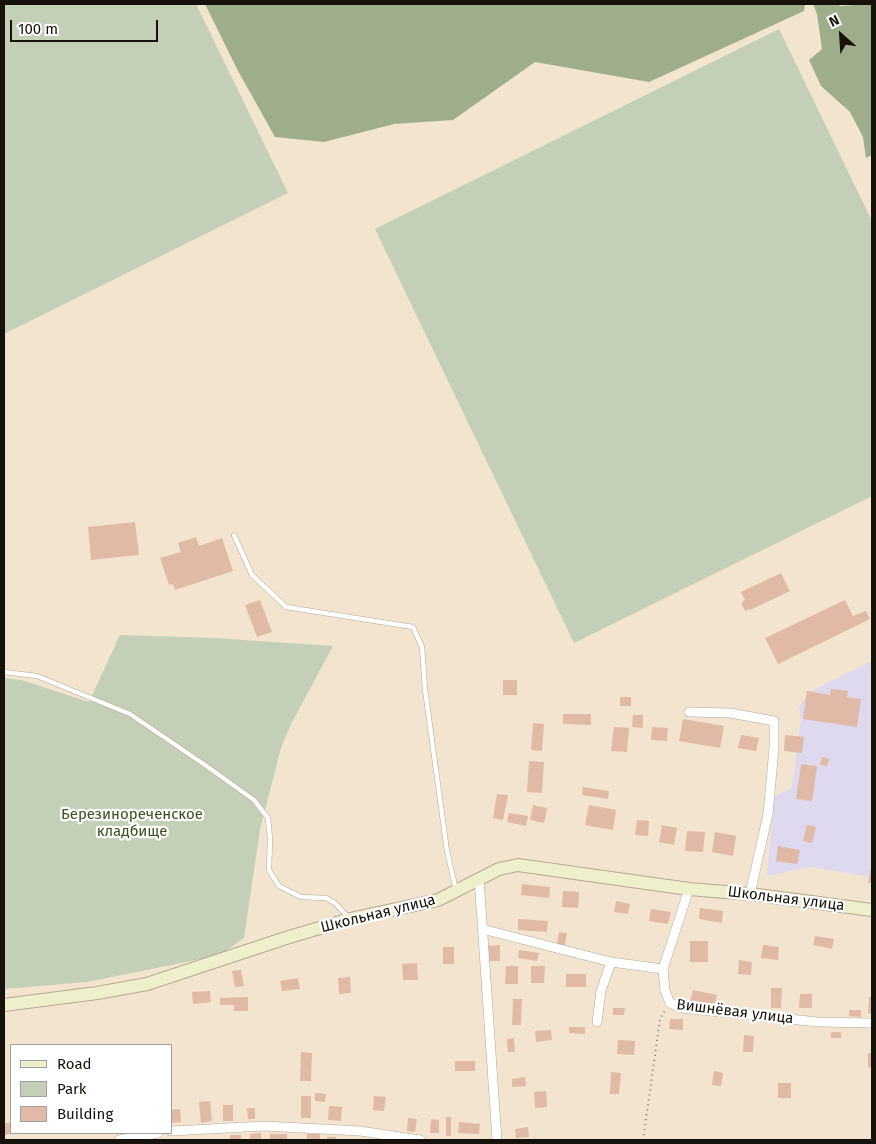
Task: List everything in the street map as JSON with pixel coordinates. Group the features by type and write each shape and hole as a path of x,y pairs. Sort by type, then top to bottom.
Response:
{"street":[{"path":"688,712 730,714 774,721 774,748 768,814 750,894"},
{"name":"Школьная улица","path":"4,1005 97,993 147,984 350,919 438,900 499,869 518,865 689,889 750,894 872,910"},
{"path":"479,878 497,1140"},
{"path":"482,929 611,962 663,969 689,889"},
{"path":"597,1022 601,991 611,962"},
{"name":"Вишнёвая улица","path":"663,969 665,991 670,1003 682,1008 818,1022 872,1023"},
{"path":"172,1131 264,1126 360,1131 420,1140"},
{"path":"119,1140 152,1134"}],"lane":[{"path":"234,535 252,575 286,607 413,627 422,647 447,851 456,890"},
{"path":"4,672 36,676 130,714 205,765 254,800 268,818 270,839 269,870 279,886 301,897 326,898 335,903 350,919"}],"path":[{"path":"643,1140 660,1019 670,1003"}],"shaded area":[{"path":"872,661 872,877 810,867 767,876 774,797 792,787 801,720 799,707 809,692"}],"green space":[{"path":"4,4 196,4 288,193 4,334"},
{"path":"205,4 805,4 804,11 649,82 535,62 453,120 394,124 324,142 275,137 237,69"},
{"path":"813,4 838,4 840,6 872,4 872,155 866,158 863,137 850,112 821,86 809,60 822,49 817,14"},
{"path":"779,29 872,221 872,496 574,643 375,229"},
{"name":"Березинореченское кладбище","path":"120,635 214,638 333,646 291,724 281,748 260,829 244,938 220,955 87,982 4,989 4,678 21,680 89,702"}],"building":[{"path":"135,522 139,555 91,560 88,527"},
{"path":"196,537 199,546 222,538 233,571 175,590 173,584 169,585 160,558 181,552 178,543"},
{"path":"781,573 790,591 745,611 741,603 745,600 741,592"},
{"path":"260,600 272,632 257,637 245,605"},
{"path":"845,600 853,616 866,611 870,619 778,664 765,638"},
{"path":"503,680 517,680 517,695 503,695"},
{"path":"831,689 848,691 847,697 861,699 857,727 803,719 807,691 830,695"},
{"path":"620,697 631,697 631,706 620,706"},
{"path":"563,714 591,714 591,725 563,724"},
{"path":"633,715 643,715 643,728 632,727"},
{"path":"683,719 724,726 720,748 679,741"},
{"path":"533,723 544,724 542,751 531,750"},
{"path":"614,727 629,728 627,752 611,751"},
{"path":"652,727 668,728 667,741 651,740"},
{"path":"741,735 759,738 756,751 738,748"},
{"path":"785,735 804,737 802,753 784,751"},
{"path":"822,757 829,759 827,766 820,765"},
{"path":"529,761 544,762 542,793 527,792"},
{"path":"801,764 817,766 812,801 796,799"},
{"path":"583,787 609,791 608,799 582,795"},
{"path":"497,794 508,795 503,820 493,818"},
{"path":"533,805 547,808 544,823 530,820"},
{"path":"589,805 616,810 613,830 585,825"},
{"path":"509,813 528,816 526,826 507,822"},
{"path":"637,820 649,821 648,836 635,835"},
{"path":"662,825 677,828 674,845 659,842"},
{"path":"807,825 816,827 812,843 803,841"},
{"path":"687,831 705,832 703,852 685,851"},
{"path":"715,832 736,836 733,856 712,852"},
{"path":"778,846 800,850 797,864 776,861"},
{"path":"871,868 872,883 868,883"},
{"path":"522,884 550,887 549,898 521,895"},
{"path":"563,891 579,892 578,908 562,907"},
{"path":"616,901 630,904 628,914 614,912"},
{"path":"700,908 723,911 722,923 699,919"},
{"path":"651,909 671,912 668,924 649,921"},
{"path":"518,919 548,921 547,932 518,930"},
{"path":"559,932 567,933 565,945 557,944"},
{"path":"815,936 834,939 832,949 813,945"},
{"path":"690,941 708,941 708,962 690,962"},
{"path":"500,945 500,961 488,961 488,946"},
{"path":"763,945 779,947 778,960 761,958"},
{"path":"443,947 454,947 454,964 443,964"},
{"path":"519,950 539,953 537,961 518,958"},
{"path":"739,960 752,962 751,975 738,974"},
{"path":"417,963 418,980 403,980 402,964"},
{"path":"506,966 518,966 518,984 505,984"},
{"path":"531,966 545,966 544,983 531,983"},
{"path":"241,970 244,986 235,987 232,971"},
{"path":"566,974 586,974 586,987 566,987"},
{"path":"350,977 351,993 339,994 338,978"},
{"path":"298,978 300,989 282,991 280,981"},
{"path":"771,988 782,988 781,1008 771,1008"},
{"path":"693,990 717,995 714,1007 690,1001"},
{"path":"210,991 211,1002 193,1004 192,992"},
{"path":"800,994 812,994 812,1008 799,1008"},
{"path":"248,997 248,1011 234,1011 234,1005 220,1005 220,998"},
{"path":"869,997 872,997 872,1014 868,1013"},
{"path":"513,999 522,999 521,1025 512,1025"},
{"path":"613,1008 625,1008 624,1015 613,1015"},
{"path":"849,1010 861,1010 861,1017 849,1016"},
{"path":"670,1019 683,1019 683,1030 669,1029"},
{"path":"569,1027 585,1027 585,1034 569,1033"},
{"path":"551,1030 552,1040 536,1042 535,1031"},
{"path":"831,1032 841,1032 841,1038 831,1038"},
{"path":"744,1035 754,1036 753,1052 743,1052"},
{"path":"514,1038 515,1052 508,1052 507,1039"},
{"path":"618,1040 635,1041 634,1055 617,1054"},
{"path":"301,1052 312,1053 311,1081 300,1081"},
{"path":"868,1053 872,1053 872,1068 868,1067"},
{"path":"455,1061 475,1061 475,1071 455,1071"},
{"path":"714,1071 723,1073 721,1086 712,1085"},
{"path":"611,1072 621,1073 619,1094 610,1094"},
{"path":"525,1077 526,1086 512,1087 512,1079"},
{"path":"778,1083 791,1083 791,1098 778,1098"},
{"path":"546,1091 547,1107 535,1108 534,1092"},
{"path":"315,1093 326,1094 325,1102 315,1101"},
{"path":"301,1096 311,1096 311,1118 301,1118"},
{"path":"374,1096 386,1097 384,1111 373,1110"},
{"path":"210,1101 212,1121 201,1123 199,1102"},
{"path":"223,1105 233,1105 233,1121 223,1121"},
{"path":"329,1106 342,1107 341,1121 328,1120"},
{"path":"247,1108 255,1108 255,1119 248,1119"},
{"path":"180,1109 181,1122 172,1123 172,1110"},
{"path":"446,1117 451,1117 451,1136 446,1136"},
{"path":"408,1118 417,1119 415,1132 407,1131"},
{"path":"431,1119 439,1120 439,1133 430,1133"},
{"path":"459,1122 480,1124 479,1134 458,1133"},
{"path":"4,1123 10,1123 11,1134 4,1135"},
{"path":"528,1127 529,1137 516,1138 515,1129"},
{"path":"261,1133 261,1140 250,1140 250,1134"},
{"path":"270,1134 287,1134 287,1140 270,1140"},
{"path":"307,1134 320,1134 320,1140 307,1140"},
{"path":"230,1135 241,1135 241,1140 230,1140"},
{"path":"327,1137 336,1137 336,1140 327,1140"}]}
